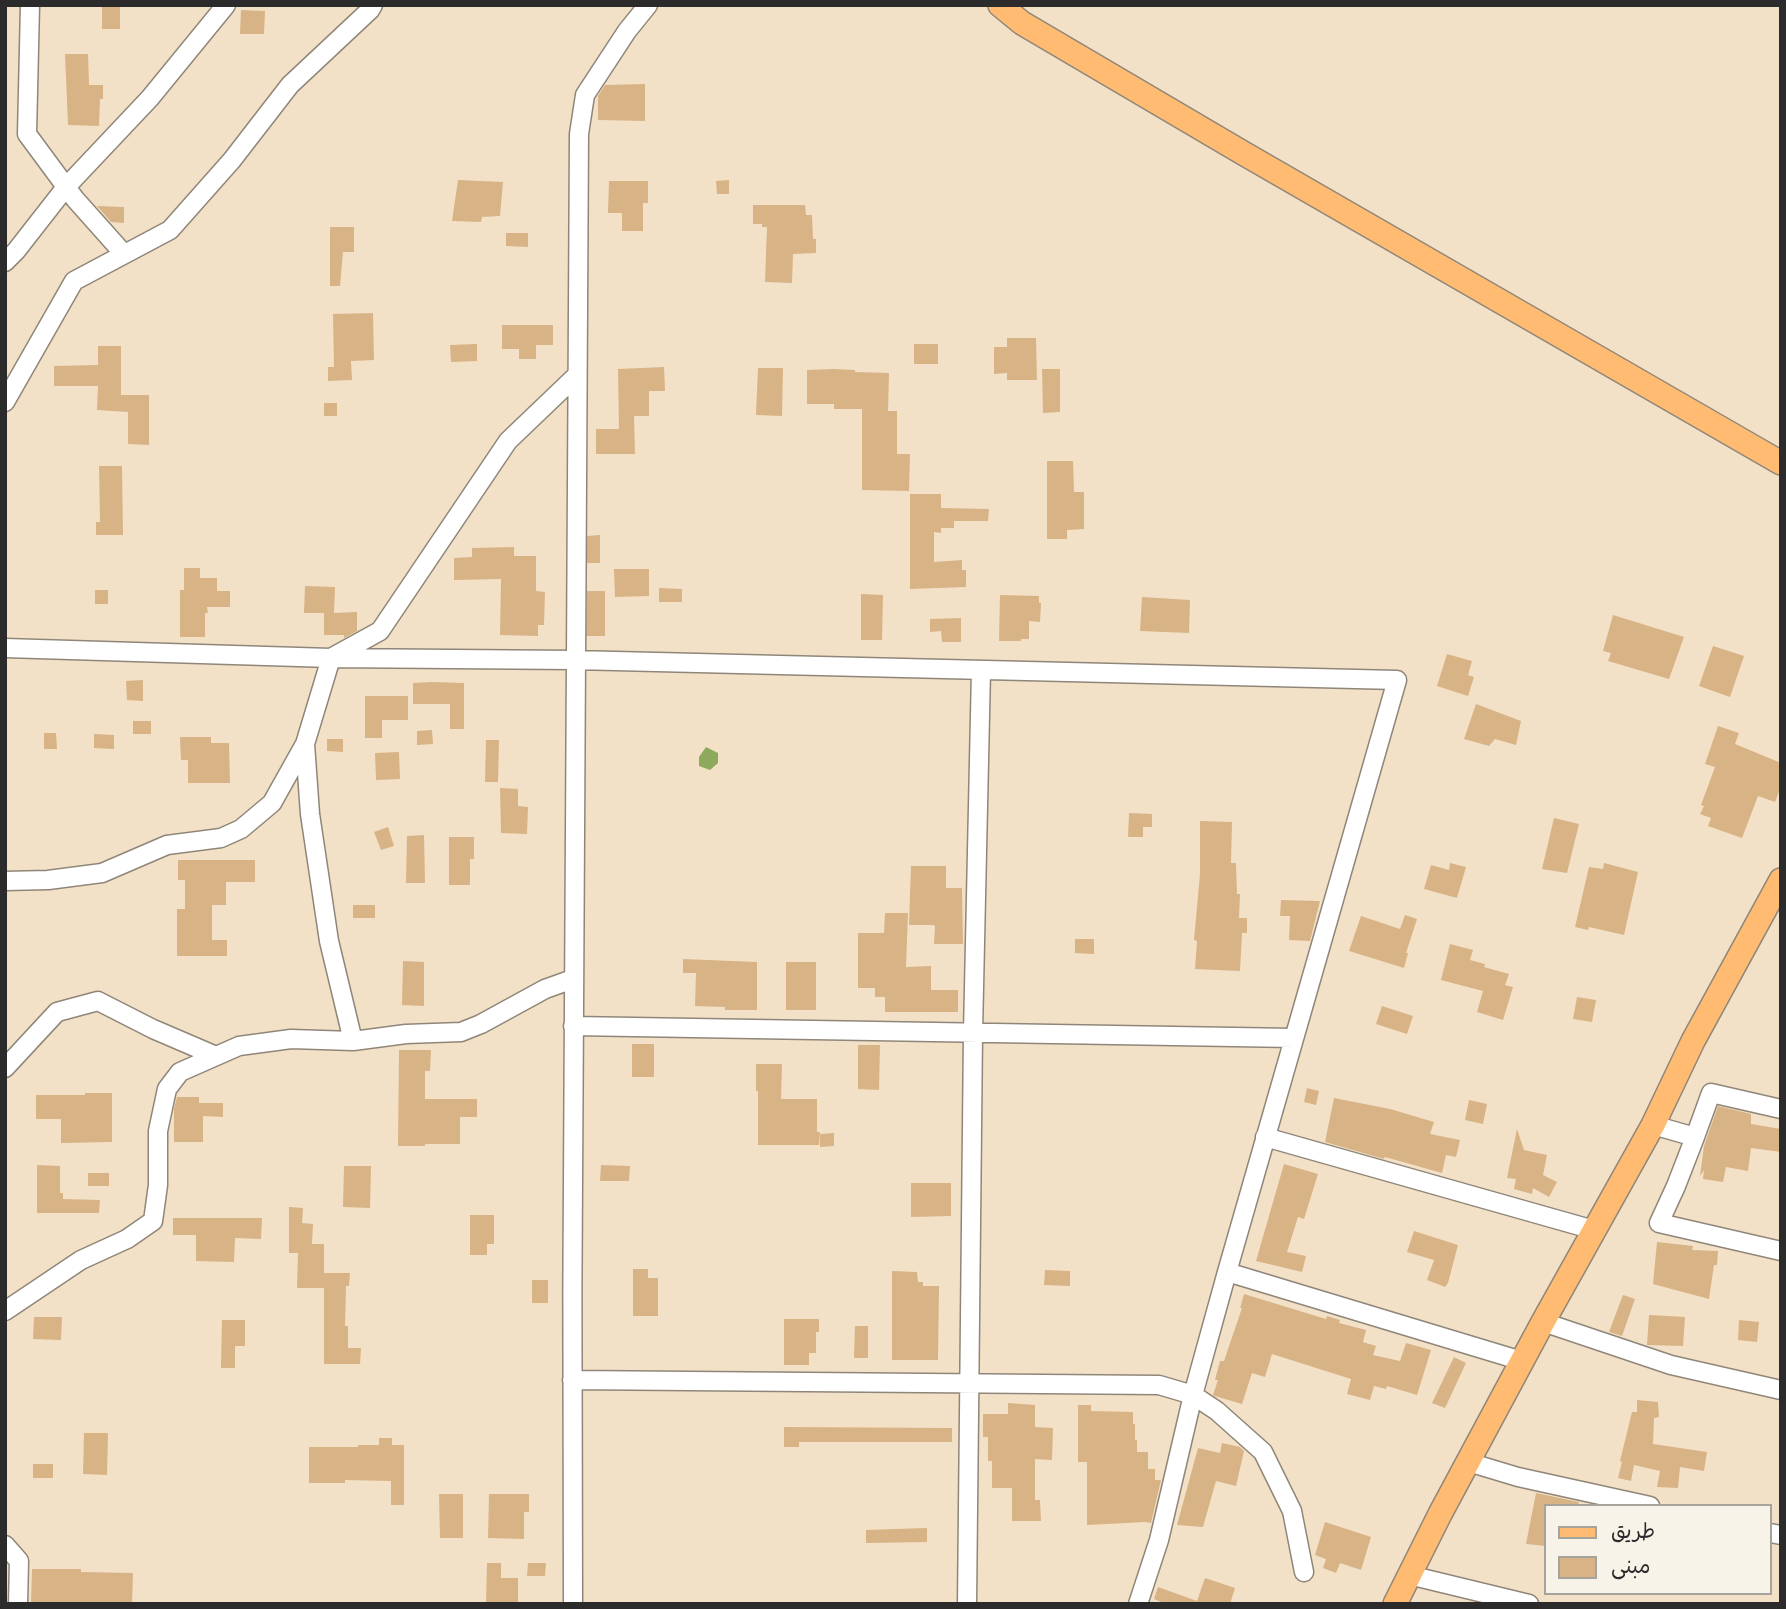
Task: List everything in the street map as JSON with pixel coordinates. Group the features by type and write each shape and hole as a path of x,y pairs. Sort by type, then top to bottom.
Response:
{"main road":[{"path":"1000,5 1022,23 1231,146 1781,463"},
{"path":"1395,1604 1468,1462 1653,1125 1693,1041 1781,880"}],"street":[{"path":"30,5 27,134 66,187 124,254"},
{"path":"5,262 66,187 150,98 226,5"},
{"path":"5,402 74,281 170,230 232,160 290,85 373,5"},
{"path":"573,1604 573,979 579,134 585,95 627,31 648,5"},
{"path":"5,881 48,880 102,873 167,845 221,838 241,829 272,803 305,744 331,659 380,631 508,441 577,375"},
{"path":"5,648 331,659 575,660 1398,680 1227,1272 1193,1395 1159,1541 1138,1604"},
{"path":"967,1604 973,1033 981,670"},
{"path":"305,744 310,814 329,941 353,1041"},
{"path":"5,1311 81,1260 127,1239 153,1221 158,1185 158,1131 167,1089 180,1072 239,1046 291,1039 353,1041 406,1034 461,1032 544,989 573,979"},
{"path":"5,1068 57,1012 98,1001 153,1029 216,1056"},
{"path":"573,1026 1294,1038"},
{"path":"1781,1109 1711,1093 1659,1223 1781,1251"},
{"path":"1653,1125 1695,1137"},
{"path":"1265,1138 1594,1230"},
{"path":"1227,1272 1522,1361"},
{"path":"1543,1322 1671,1365 1781,1390"},
{"path":"572,1380 1159,1385 1193,1395 1217,1411 1264,1452 1292,1511 1304,1572"},
{"path":"1468,1462 1641,1504"},
{"path":"5,1545 19,1561 18,1604"},
{"path":"1409,1575 1529,1604"}],"green space":[{"path":"706,747 718,753 718,763 710,770 699,766 699,757"}],"building":[{"path":"102,7 120,7 120,29 102,29"},
{"path":"241,10 265,11 264,34 240,34"},
{"path":"65,54 88,54 89,85 103,85 99,126 68,125"},
{"path":"645,84 645,121 598,120 598,96 605,85"},
{"path":"458,180 503,182 500,216 482,217 481,222 452,221"},
{"path":"729,180 729,194 717,194 716,181"},
{"path":"609,181 648,181 648,203 643,203 643,231 622,231 622,213 608,213"},
{"path":"753,205 805,205 806,215 812,215 816,253 793,254 792,283 765,282 767,227 753,224"},
{"path":"97,206 124,207 124,223 111,222"},
{"path":"330,227 354,227 354,252 343,252 340,286 330,286"},
{"path":"506,233 528,233 528,247 506,246"},
{"path":"373,313 374,360 351,361 352,380 328,381 328,367 334,367 333,314"},
{"path":"502,325 553,325 553,345 536,345 536,359 519,359 519,349 502,349"},
{"path":"1007,338 1036,338 1037,380 1007,380 1007,373 994,374 994,347 1007,347"},
{"path":"477,344 477,361 451,362 450,345"},
{"path":"914,344 938,344 938,364 914,364"},
{"path":"98,346 121,346 121,395 149,395 149,445 128,444 128,412 97,410 98,386 54,386 54,366 98,365"},
{"path":"664,367 665,391 649,391 649,416 634,416 635,454 596,454 596,429 619,429 618,369"},
{"path":"758,368 783,368 782,416 756,415"},
{"path":"1042,369 1060,369 1060,412 1043,413"},
{"path":"807,370 889,373 888,411 897,411 897,454 910,454 909,491 862,490 862,409 834,409 834,404 807,404"},
{"path":"324,403 337,403 337,416 324,416"},
{"path":"1047,461 1073,461 1074,492 1084,492 1084,529 1067,530 1067,539 1047,539"},
{"path":"99,466 122,466 123,535 96,535 96,522 100,522"},
{"path":"910,494 941,494 941,508 989,509 988,521 954,521 954,528 941,528 941,533 934,532 934,562 962,560 962,570 966,570 966,587 910,589"},
{"path":"600,535 600,563 587,563 587,536"},
{"path":"514,547 514,556 536,556 536,591 545,592 544,625 538,625 538,636 500,635 501,579 454,580 454,558 472,557 472,548"},
{"path":"184,568 200,568 200,578 217,578 217,591 230,591 230,607 207,607 205,637 180,637 180,590 184,590"},
{"path":"614,569 649,569 649,596 615,597"},
{"path":"305,586 335,587 334,613 357,612 357,631 344,638 344,635 324,635 324,613 304,613"},
{"path":"659,588 682,589 682,602 659,602"},
{"path":"95,590 108,590 108,604 95,604"},
{"path":"587,591 605,591 605,636 586,636"},
{"path":"861,594 883,595 882,640 861,640"},
{"path":"1000,595 1039,596 1040,622 1029,621 1029,639 999,641"},
{"path":"1142,597 1190,600 1189,633 1140,631"},
{"path":"1613,615 1684,637 1669,679 1608,661 1611,653 1603,651"},
{"path":"961,618 961,642 942,642 941,631 930,632 930,619"},
{"path":"1713,646 1744,656 1730,697 1699,686"},
{"path":"1447,654 1472,661 1468,675 1474,677 1468,696 1437,686"},
{"path":"143,680 143,701 127,700 126,681"},
{"path":"413,683 464,683 464,729 450,729 450,704 413,704"},
{"path":"365,696 408,696 408,720 382,720 382,738 365,738"},
{"path":"1476,704 1521,721 1516,745 1495,739 1489,746 1464,739"},
{"path":"133,721 151,721 151,734 133,734"},
{"path":"1718,726 1739,733 1735,744 1781,763 1781,786 1775,802 1758,796 1742,838 1708,826 1711,818 1700,814 1715,767 1705,764"},
{"path":"432,730 433,744 417,745 417,731"},
{"path":"44,733 56,733 57,749 44,749"},
{"path":"94,734 114,735 114,749 94,748"},
{"path":"180,737 211,737 211,743 229,743 230,783 188,783 188,760 181,760"},
{"path":"327,739 343,739 343,752 327,751"},
{"path":"486,740 499,740 498,782 485,782"},
{"path":"399,752 400,779 376,780 375,753"},
{"path":"500,788 518,789 518,806 528,807 527,834 501,833"},
{"path":"1129,813 1152,814 1152,827 1143,827 1143,837 1128,837"},
{"path":"1554,818 1579,824 1567,873 1542,869"},
{"path":"1200,821 1232,822 1231,863 1236,863 1237,894 1240,894 1239,918 1247,918 1247,933 1242,933 1240,971 1195,969"},
{"path":"388,827 394,846 381,850 374,832"},
{"path":"424,835 425,883 406,883 407,836"},
{"path":"449,837 474,837 474,859 470,859 470,885 449,885"},
{"path":"178,860 255,860 255,882 226,882 226,905 212,905 212,940 227,940 227,956 177,956 177,909 185,909 185,880 178,880"},
{"path":"1450,863 1466,867 1457,898 1424,889 1431,865 1449,870"},
{"path":"1604,863 1638,872 1624,935 1589,927 1588,930 1575,927 1589,867 1603,869"},
{"path":"911,866 946,866 946,888 962,888 963,944 934,944 935,926 909,925"},
{"path":"1281,900 1320,901 1310,941 1289,940 1290,916 1280,916"},
{"path":"353,905 375,905 375,918 353,918"},
{"path":"885,913 908,913 906,967 931,966 931,990 958,990 958,1012 885,1012 885,997 875,997 875,988 858,988 858,933 884,933"},
{"path":"1405,915 1417,919 1404,968 1349,951 1361,916 1400,929"},
{"path":"1075,939 1094,939 1094,954 1075,953"},
{"path":"1450,944 1473,950 1470,960 1509,974 1505,985 1513,987 1503,1020 1477,1012 1483,991 1441,980"},
{"path":"683,959 757,962 757,1010 695,1006 696,973 683,973"},
{"path":"403,961 424,962 424,1006 402,1005"},
{"path":"786,962 816,962 816,1010 786,1010"},
{"path":"1577,997 1596,1000 1592,1022 1573,1019"},
{"path":"1382,1006 1413,1016 1407,1034 1376,1024"},
{"path":"632,1044 654,1044 654,1077 632,1077"},
{"path":"858,1045 880,1045 879,1090 858,1089"},
{"path":"399,1050 431,1050 430,1071 425,1071 425,1099 477,1099 477,1117 460,1117 460,1144 398,1146"},
{"path":"756,1064 782,1064 781,1099 817,1099 819,1145 758,1145"},
{"path":"1307,1088 1319,1091 1316,1105 1304,1102"},
{"path":"112,1093 112,1142 61,1143 61,1119 36,1119 36,1095"},
{"path":"177,1097 199,1097 199,1103 223,1103 223,1117 203,1116 203,1142 174,1142 174,1109"},
{"path":"1334,1098 1390,1109 1434,1122 1430,1134 1460,1140 1456,1157 1446,1155 1442,1173 1325,1142"},
{"path":"1469,1100 1487,1104 1483,1124 1465,1120"},
{"path":"1718,1106 1751,1114 1751,1124 1781,1129 1781,1152 1751,1148 1748,1171 1726,1167 1723,1182 1703,1179 1704,1170 1700,1176 1704,1146"},
{"path":"1517,1129 1524,1150 1547,1155 1543,1175 1557,1182 1549,1197 1533,1188 1532,1194 1514,1189 1516,1179 1507,1178"},
{"path":"834,1133 834,1146 820,1147 820,1134"},
{"path":"1284,1164 1318,1174 1304,1219 1298,1217 1287,1252 1306,1256 1302,1272 1256,1261"},
{"path":"37,1165 60,1166 60,1193 63,1193 63,1199 100,1200 99,1213 37,1213"},
{"path":"601,1165 630,1166 629,1181 600,1181"},
{"path":"344,1166 371,1166 370,1208 343,1207"},
{"path":"88,1173 109,1173 109,1186 88,1186"},
{"path":"911,1183 951,1183 951,1216 911,1217"},
{"path":"289,1207 303,1208 302,1223 313,1224 312,1244 324,1244 324,1273 350,1273 349,1286 346,1286 345,1326 348,1326 348,1348 361,1348 360,1364 324,1364 324,1288 297,1288 298,1253 289,1253"},
{"path":"470,1215 494,1215 494,1244 487,1244 487,1255 470,1255"},
{"path":"173,1218 262,1218 261,1239 235,1238 234,1262 196,1261 196,1235 173,1235"},
{"path":"1414,1231 1458,1245 1445,1287 1427,1280 1434,1260 1407,1252"},
{"path":"1657,1242 1693,1246 1692,1250 1718,1251 1709,1299 1653,1284"},
{"path":"633,1269 648,1269 648,1278 658,1278 658,1316 633,1316"},
{"path":"1045,1270 1070,1271 1070,1286 1044,1285"},
{"path":"892,1271 917,1272 918,1282 923,1282 923,1286 939,1286 938,1360 892,1360"},
{"path":"532,1280 548,1280 548,1303 532,1303"},
{"path":"1244,1294 1326,1319 1327,1316 1340,1320 1339,1323 1366,1330 1363,1342 1376,1346 1373,1355 1400,1361 1406,1343 1431,1350 1417,1395 1387,1386 1386,1389 1374,1386 1370,1400 1347,1394 1351,1379 1272,1354 1265,1377 1252,1373 1242,1404 1213,1395 1220,1361 1224,1361"},
{"path":"1623,1295 1635,1299 1622,1336 1609,1332"},
{"path":"1649,1315 1685,1317 1683,1346 1647,1345"},
{"path":"34,1317 62,1317 61,1340 33,1339"},
{"path":"784,1319 819,1319 816,1353 809,1353 809,1365 784,1365"},
{"path":"222,1320 245,1320 245,1346 235,1346 235,1368 221,1368"},
{"path":"1739,1320 1759,1322 1757,1342 1738,1340"},
{"path":"855,1326 868,1326 868,1358 854,1358"},
{"path":"1454,1357 1466,1363 1445,1408 1432,1403"},
{"path":"1637,1400 1658,1402 1659,1417 1654,1418 1653,1444 1707,1452 1704,1471 1680,1467 1678,1488 1657,1487 1660,1471 1634,1465 1631,1481 1618,1478 1632,1412 1637,1412"},
{"path":"1008,1403 1035,1405 1035,1427 1053,1428 1052,1460 1035,1459 1035,1500 1040,1500 1041,1521 1012,1521 1012,1488 992,1488 992,1461 988,1461 988,1437 983,1437 983,1414 1008,1414"},
{"path":"1078,1405 1091,1405 1091,1411 1133,1412 1137,1452 1148,1452 1148,1469 1155,1469 1155,1480 1161,1480 1151,1523 1087,1525 1087,1462 1078,1462"},
{"path":"784,1427 952,1428 952,1442 799,1442 799,1447 784,1447"},
{"path":"84,1433 108,1433 107,1475 83,1474"},
{"path":"379,1438 392,1438 392,1445 404,1445 404,1505 391,1505 391,1481 345,1480 345,1483 309,1483 309,1447 379,1445"},
{"path":"1222,1443 1240,1447 1244,1451 1236,1486 1216,1481 1203,1527 1177,1525 1198,1448 1220,1453"},
{"path":"33,1464 53,1464 53,1478 33,1478"},
{"path":"1536,1493 1579,1502 1544,1504 1544,1546 1526,1544"},
{"path":"439,1494 463,1494 463,1538 440,1538"},
{"path":"489,1494 529,1494 529,1512 524,1512 524,1539 488,1538"},
{"path":"1325,1522 1371,1537 1361,1570 1340,1563 1336,1573 1323,1568 1326,1559 1315,1555"},
{"path":"927,1528 927,1542 866,1543 866,1530"},
{"path":"487,1563 501,1563 501,1578 518,1578 518,1604 486,1604"},
{"path":"528,1563 546,1563 545,1576 527,1576"},
{"path":"32,1569 133,1573 132,1604 31,1604"},
{"path":"1205,1578 1235,1588 1230,1604 1166,1604 1154,1599 1158,1587 1197,1601"}]}
